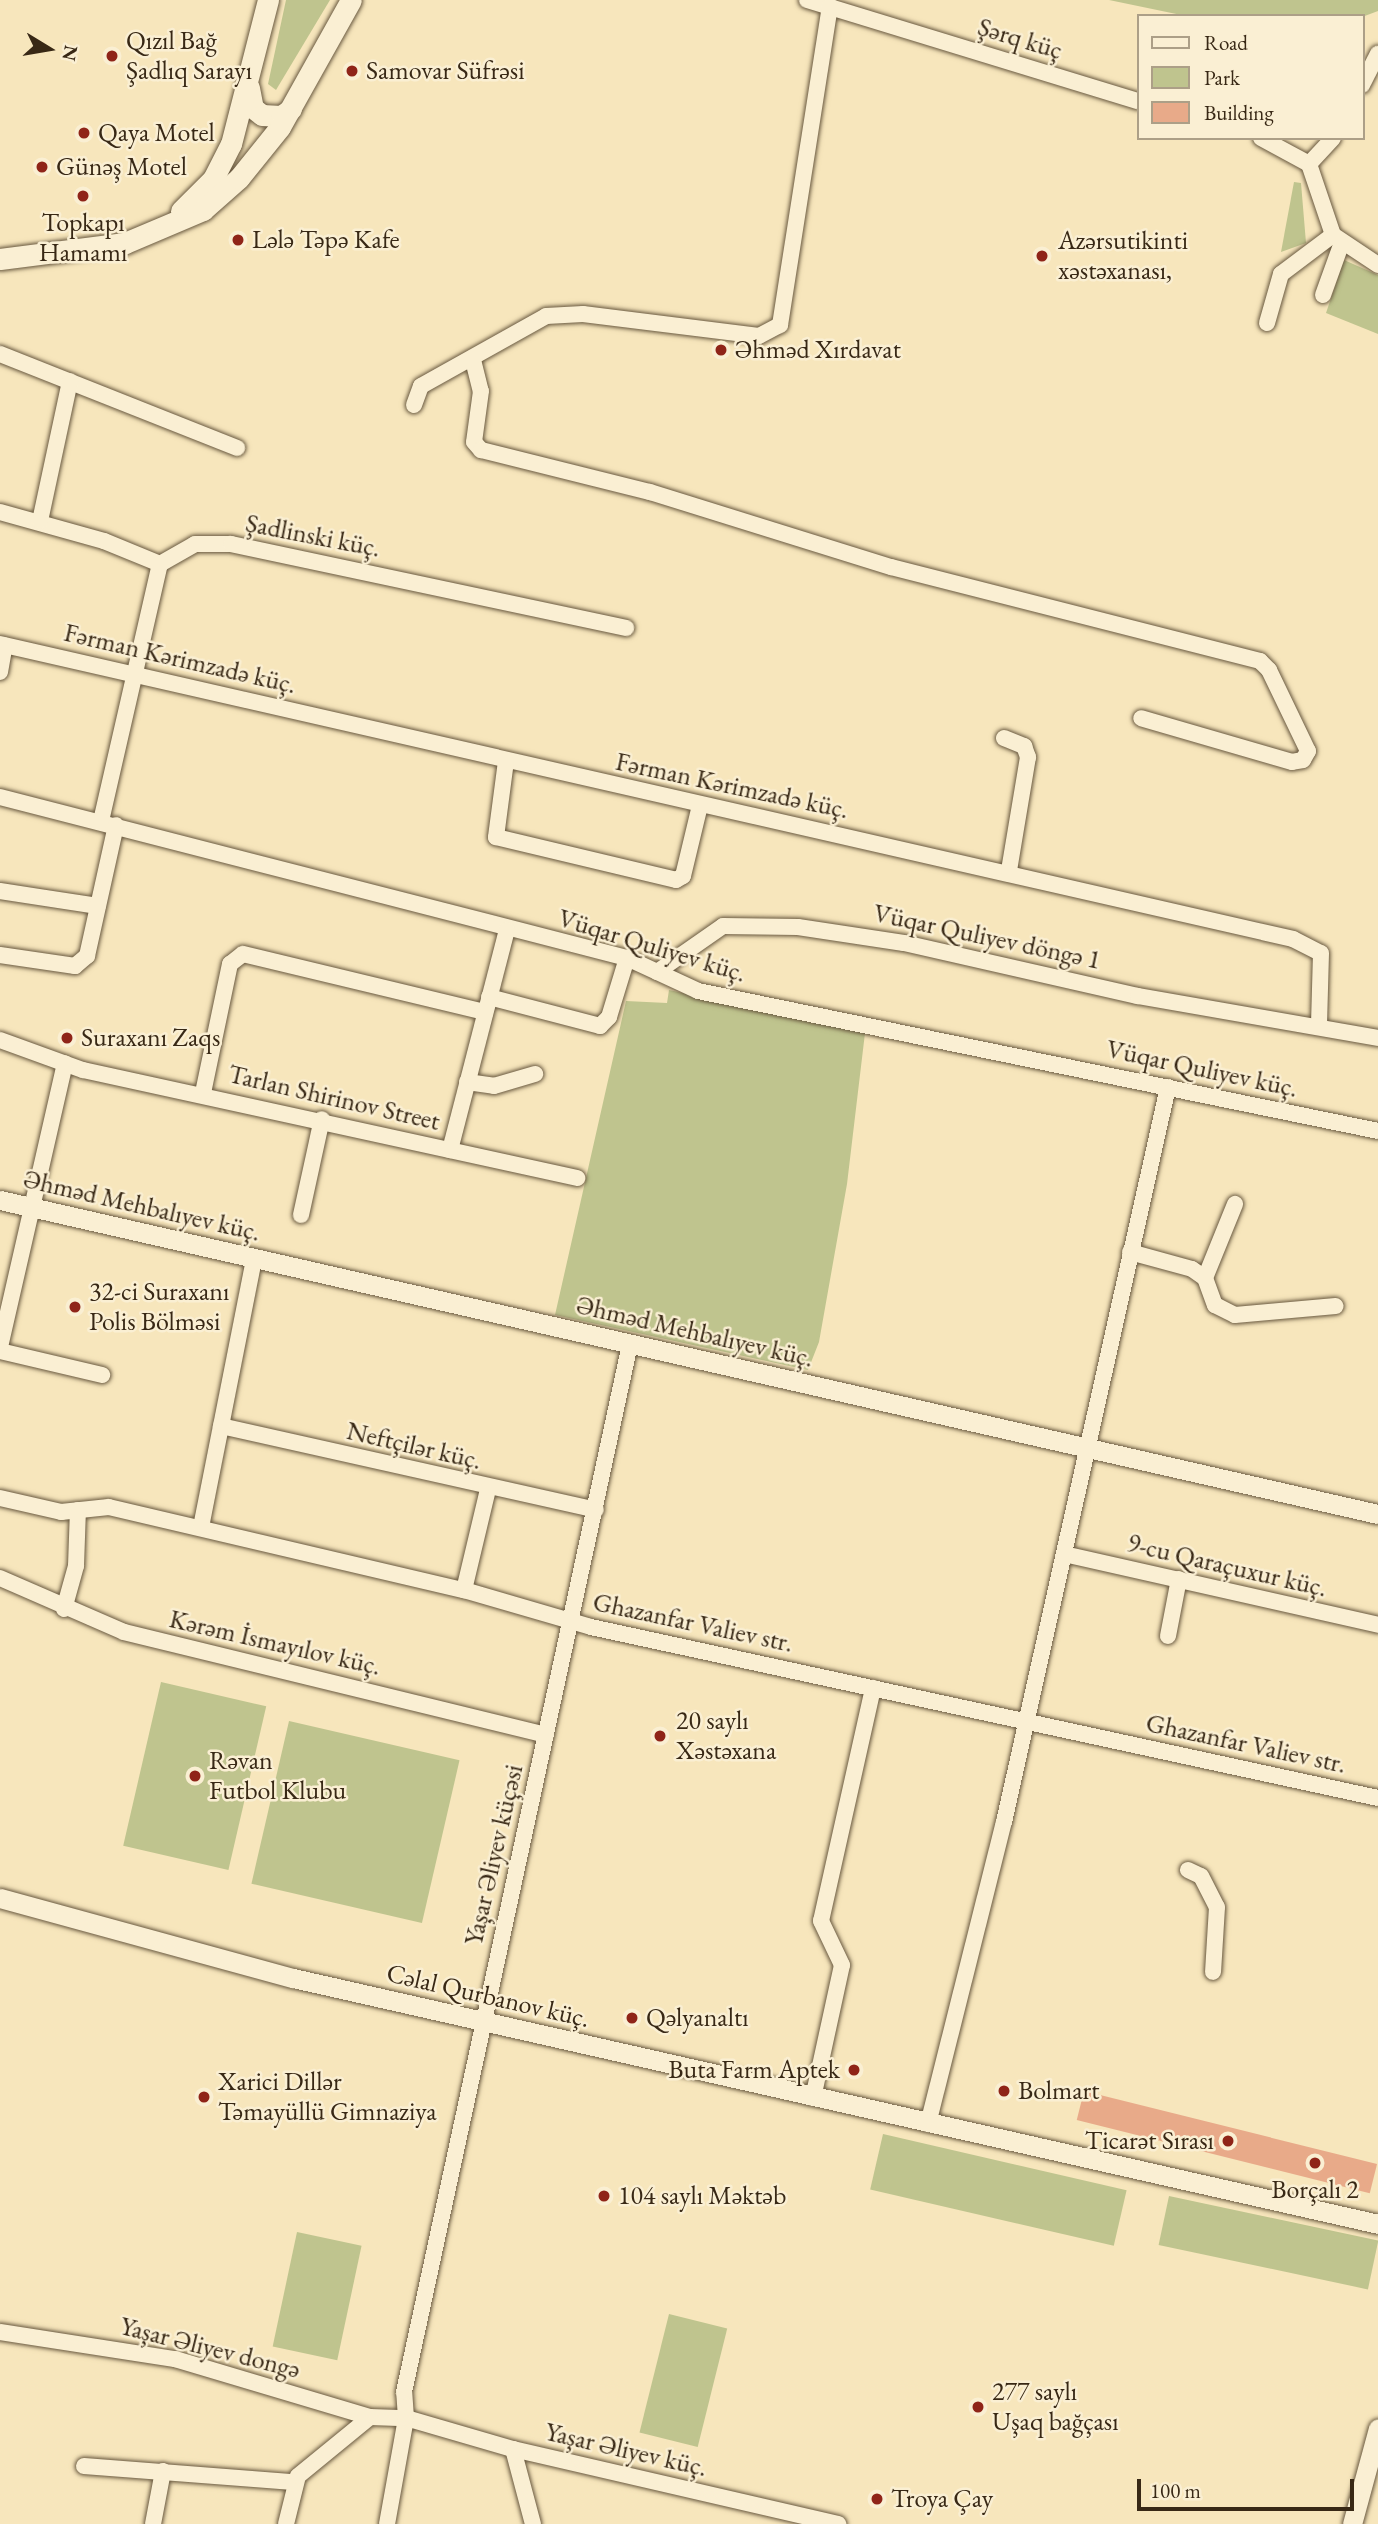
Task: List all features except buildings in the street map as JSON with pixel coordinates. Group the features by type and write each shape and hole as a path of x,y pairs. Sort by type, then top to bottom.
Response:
{"main road":[{"path":"131,241 191,204 213,179 249,88 268,0"},
{"path":"0,259 131,241 183,222 218,198 255,160 291,109 351,0"},
{"path":"249,88 253,108 262,116 281,116 291,109"}],"street":[{"name":"Şərq küç","path":"807,0 1136,99"},
{"path":"414,405 421,386 473,360 546,316 562,313 759,336 780,325 830,6"},
{"path":"1364,81 1378,54"},
{"path":"1265,140 1309,164 1337,240 1323,295"},
{"path":"1309,164 1331,140"},
{"path":"1337,240 1374,258"},
{"path":"1267,323 1281,274 1337,240"},
{"path":"0,354 237,448"},
{"path":"473,360 481,391 474,442 481,450 650,492 891,567 1260,662 1269,670 1308,751 1303,760 1292,762 1141,718"},
{"path":"40,520 70,382"},
{"path":"0,512 40,520 160,564 135,673 108,823 98,906 87,956 75,966 0,955"},
{"name":"Şadlinski küç.","path":"160,564 195,544 230,544 626,628"},
{"path":"0,672 3,644"},
{"name":"Fərman Kərimzadə küç.","path":"3,644 700,805 1009,870 1308,943 1321,953 1319,1026"},
{"path":"1004,738 1024,746 1028,757 1009,870"},
{"path":"506,761 496,837 676,880 683,876 700,805"},
{"name":"Vüqar Quliyev küç.","path":"0,797 108,823 507,930 627,958 698,990 1378,1130"},
{"path":"0,891 98,906"},
{"name":"Vüqar Quliyev döngə 1","path":"657,972 723,926 798,927 871,936 1138,996 1319,1026"},
{"path":"450,1150 507,930"},
{"path":"203,1093 230,964 243,954 600,1026 609,1017 627,958"},
{"path":"1319,1026 1378,1038"},
{"name":"Tarlan Shirinov Street","path":"0,1040 65,1063 577,1178"},
{"path":"65,1063 0,1349 102,1376"},
{"path":"467,1082 494,1086 535,1074"},
{"path":"928,2124 1027,1721 1168,1087"},
{"path":"301,1215 322,1119"},
{"name":"Əhməd Mehbalıyev küç.","path":"0,1200 1378,1514"},
{"path":"1235,1204 1205,1278 1215,1306 1236,1315 1336,1307"},
{"path":"1130,1252 1181,1265 1205,1278"},
{"path":"201,1527 254,1259"},
{"name":"Yaşar Əliyev küçəsi","path":"387,2524 406,2417 404,2392 630,1344"},
{"name":"Neftçilər küç.","path":"221,1426 488,1489 596,1510"},
{"path":"464,1590 488,1489"},
{"name":"Ghazanfar Valiev str.","path":"0,1498 46,1510 109,1507 201,1527 464,1590 571,1621 1378,1798"},
{"path":"64,1609 76,1566 78,1510"},
{"name":"9-cu Qaraçuxur küç.","path":"1064,1554 1378,1625"},
{"name":"Kərəm İsmayılov küç.","path":"0,1578 64,1609 124,1632 546,1735"},
{"path":"1168,1636 1179,1579"},
{"path":"813,2098 842,1965 821,1921 873,1688"},
{"path":"1188,1870 1201,1876 1217,1907 1213,1972"},
{"name":"Cəlal Qurbanov küç.","path":"0,1898 293,1978 1378,2224"},
{"name":"Yaşar Əliyev dongə","path":"0,2332 175,2359 370,2417 406,2417"},
{"path":"286,2524 293,2482 370,2417"},
{"name":"Yaşar Əliyev küç.","path":"406,2417 513,2449 828,2523"},
{"path":"1352,2524 1378,2428"},
{"path":"513,2449 533,2524"},
{"path":"85,2466 293,2482"},
{"path":"153,2524 163,2472"}],"green space":[{"path":"286,0 330,0 276,90 268,84"},
{"path":"1109,0 1378,0 1378,11 1364,16 1364,14 1176,14"},
{"path":"1294,182 1301,183 1306,243 1281,252"},
{"path":"1344,260 1378,275 1378,334 1326,313"},
{"path":"669,990 865,1033 847,1184 819,1342 808,1370 555,1315 626,1001 667,1003"},
{"name":"Rəvan Futbol Klubu","path":"161,1682 266,1706 228,1870 123,1846"},
{"path":"289,1721 460,1760 422,1923 251,1884"},
{"path":"883,2134 1127,2190 1114,2246 870,2190"},
{"path":"1169,2196 1378,2240 1368,2289 1159,2245"},
{"path":"297,2232 362,2246 337,2360 273,2346"},
{"path":"669,2314 727,2329 698,2447 639,2432"}],"place":[{"name":"Qızıl Bağ Şadlıq Sarayı","path":"112,56"},
{"name":"Samovar Süfrəsi","path":"352,71"},
{"name":"Qaya Motel","path":"84,133"},
{"name":"Günəş Motel","path":"42,167"},
{"name":"Topkapı Hamamı","path":"83,196"},
{"name":"Lələ Təpə Kafe","path":"238,240"},
{"name":"Azərsutikinti xəstəxanası,","path":"1042,256"},
{"name":"Əhməd Xırdavat","path":"721,350"},
{"name":"Suraxanı Zaqs","path":"67,1038"},
{"name":"32-ci Suraxanı Polis Bölməsi","path":"75,1307"},
{"name":"20 saylı Xəstəxana","path":"660,1736"},
{"name":"Rəvan Futbol Klubu","path":"195,1776"},
{"name":"Qəlyanaltı","path":"632,2018"},
{"name":"Buta Farm Aptek","path":"854,2070"},
{"name":"Bolmart","path":"1004,2091"},
{"name":"Xarici Dillər Təmayüllü Gimnaziya","path":"204,2097"},
{"name":"Ticarət Sırası","path":"1228,2141"},
{"name":"Borçalı 2","path":"1315,2163"},
{"name":"104 saylı Məktəb","path":"604,2196"},
{"name":"277 saylı Uşaq bağçası","path":"978,2407"},
{"name":"Troya Çay","path":"877,2499"}]}
